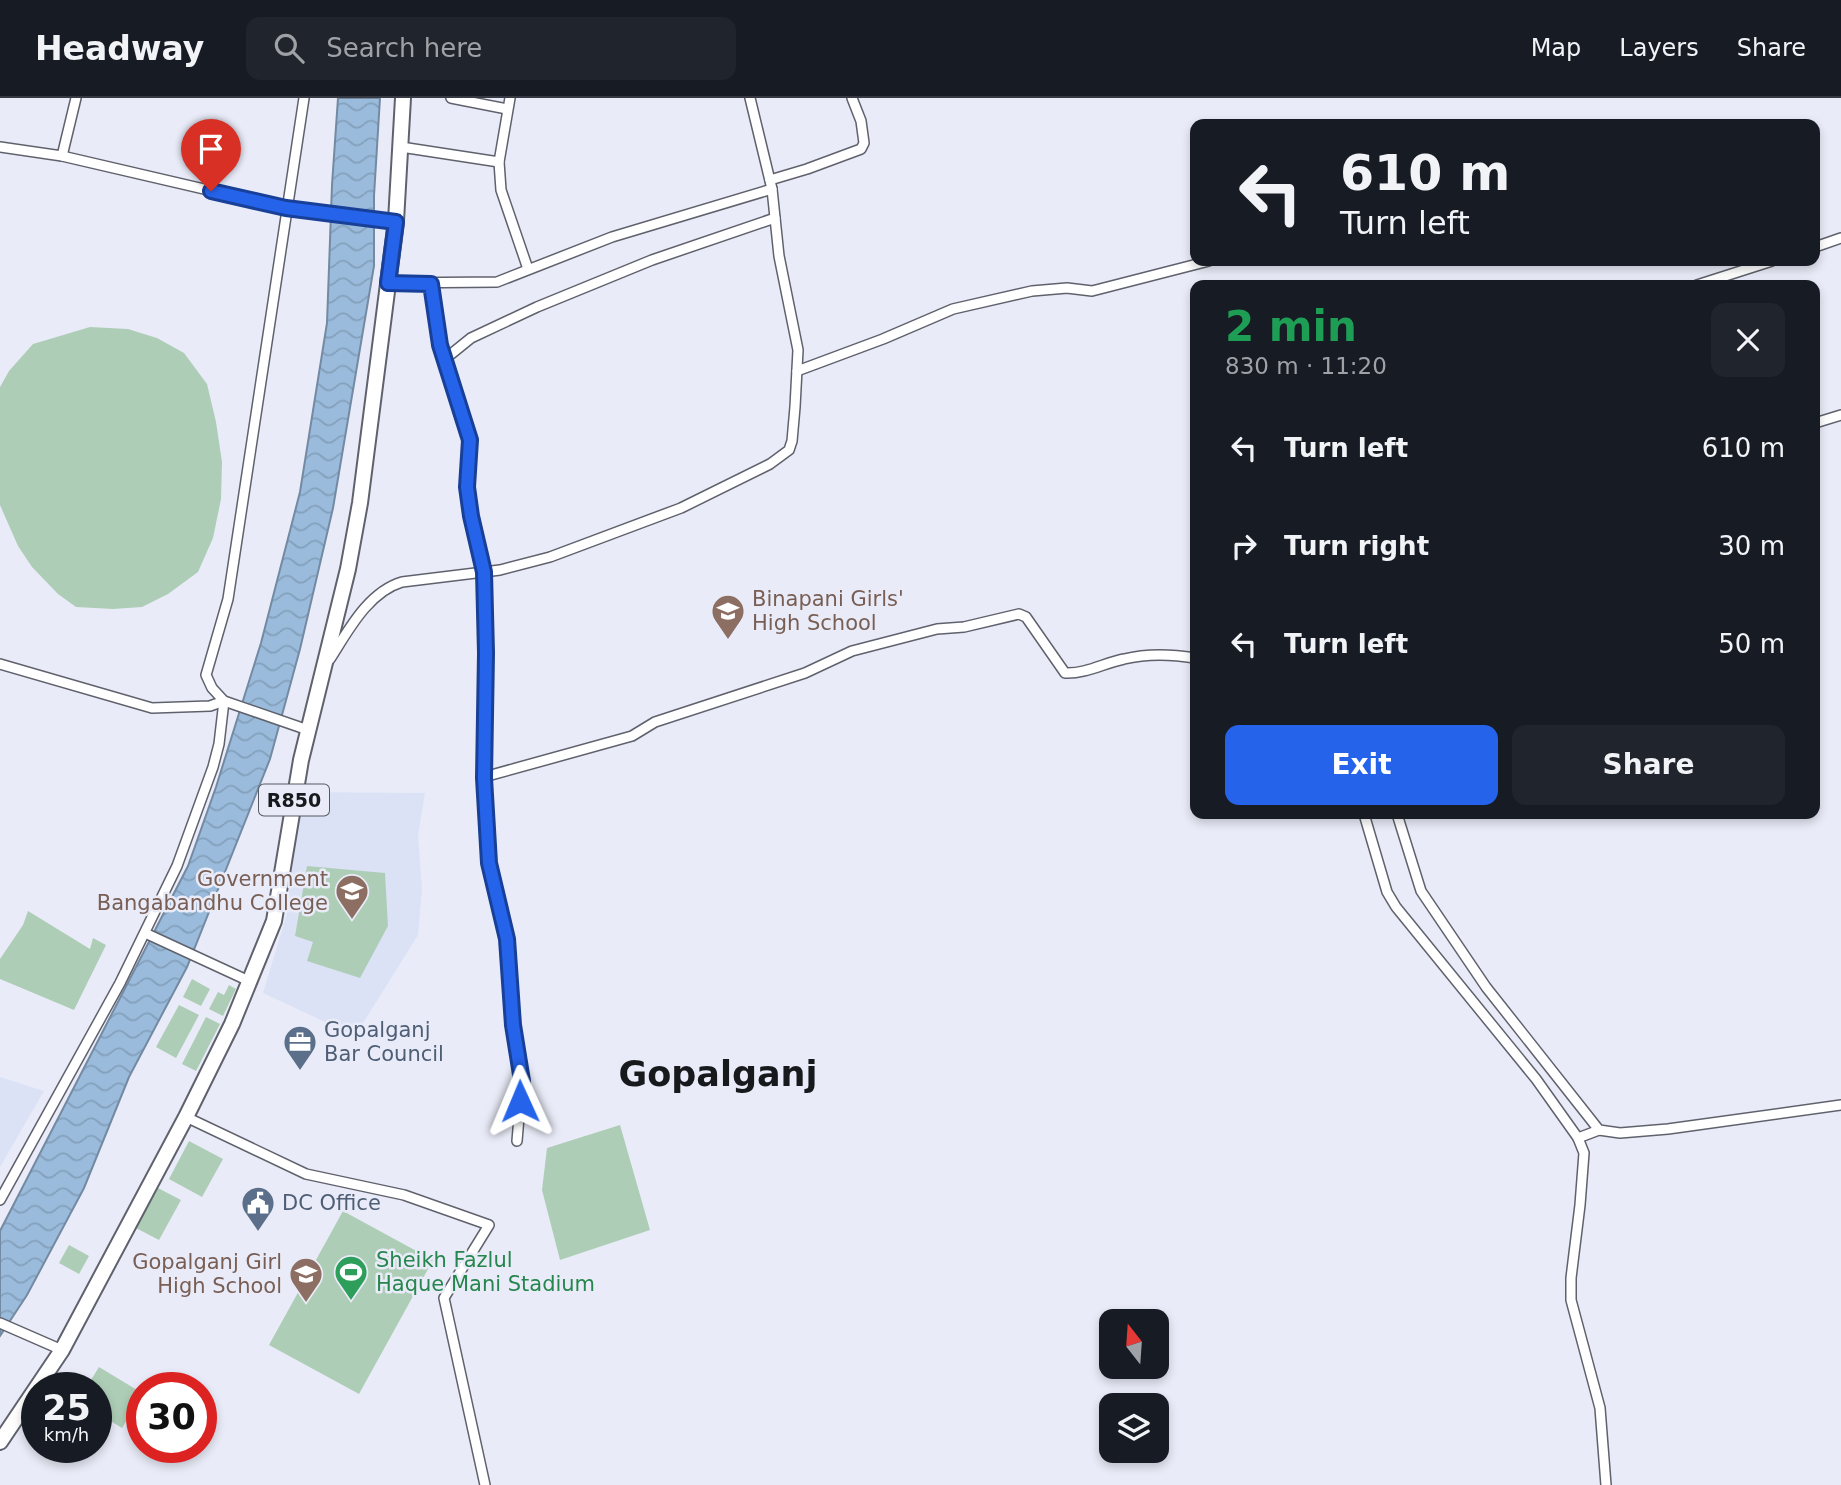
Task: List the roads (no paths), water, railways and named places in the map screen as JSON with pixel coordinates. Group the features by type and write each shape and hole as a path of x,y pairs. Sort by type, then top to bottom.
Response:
{"main road":[{"name":"R850","path":"0,1442 62,1350 186,1117 232,1024 274,921 296,787 348,569 360,503 396,222 403,98"}],"street":[{"path":"62,156 76,98"},
{"path":"304,98 228,599 206,675 212,688 227,702 308,730"},
{"path":"451,98 507,109"},
{"path":"510,98 499,162 501,190 528,269"},
{"path":"324,669 362,613 391,586 402,582 500,570 550,557 681,508 770,464 789,450 792,441 798,351 779,256 771,184 750,98"},
{"path":"388,283 497,282 612,237 771,184 861,149 864,143 852,98"},
{"path":"0,147 62,156 286,208 396,222"},
{"path":"401,147 499,162"},
{"path":"445,359 471,338 537,307 652,260 775,218"},
{"path":"1820,245 1841,238"},
{"path":"797,371 953,309 1032,291 1067,288 1092,291 1190,266"},
{"path":"1713,280 1756,266"},
{"path":"431,284 435,318 445,359 470,440 467,487 484,572 484,778 489,863 507,939 513,1025 522,1081 517,1141"},
{"path":"1820,421 1841,415"},
{"path":"484,778 632,736 655,722 805,673 852,651 937,629 1018,614 1026,617 1065,673 1076,674 1124,659 1167,653 1190,657"},
{"path":"0,664 152,708 210,706 227,702"},
{"path":"0,1200 145,933 177,866 213,767 227,702"},
{"path":"1365,819 1387,892 1396,907 1536,1079 1579,1137 1584,1153 1571,1300 1600,1408 1606,1485"},
{"path":"1399,819 1421,891 1486,987 1597,1131"},
{"path":"145,933 249,981"},
{"path":"1579,1137 1597,1131 1620,1133 1668,1129 1841,1105"},
{"path":"186,1117 306,1174 404,1195 489,1225 444,1298 485,1485"},
{"path":"0,1322 62,1350"}],"water":[{"path":"338,98 380,98 374,196 374,266 333,508 300,649 270,759 187,967 129,1077 84,1188 27,1295 0,1336 0,1231 188,866 261,643 300,492 327,323"}],"place":[{"name":"Binapani Girls' High School","path":"728,641"},
{"name":"Government Bangabandhu College","path":"352,921"},
{"name":"Gopalganj Bar Council","path":"300,1072"},
{"name":"DC Office","path":"258,1233"},
{"name":"Sheikh Fazlul Haque Mani Stadium","path":"351,1302"},
{"name":"Gopalganj Girl High School","path":"306,1304"}],"district":[{"name":"Gopalganj","path":"718,1074"}]}
